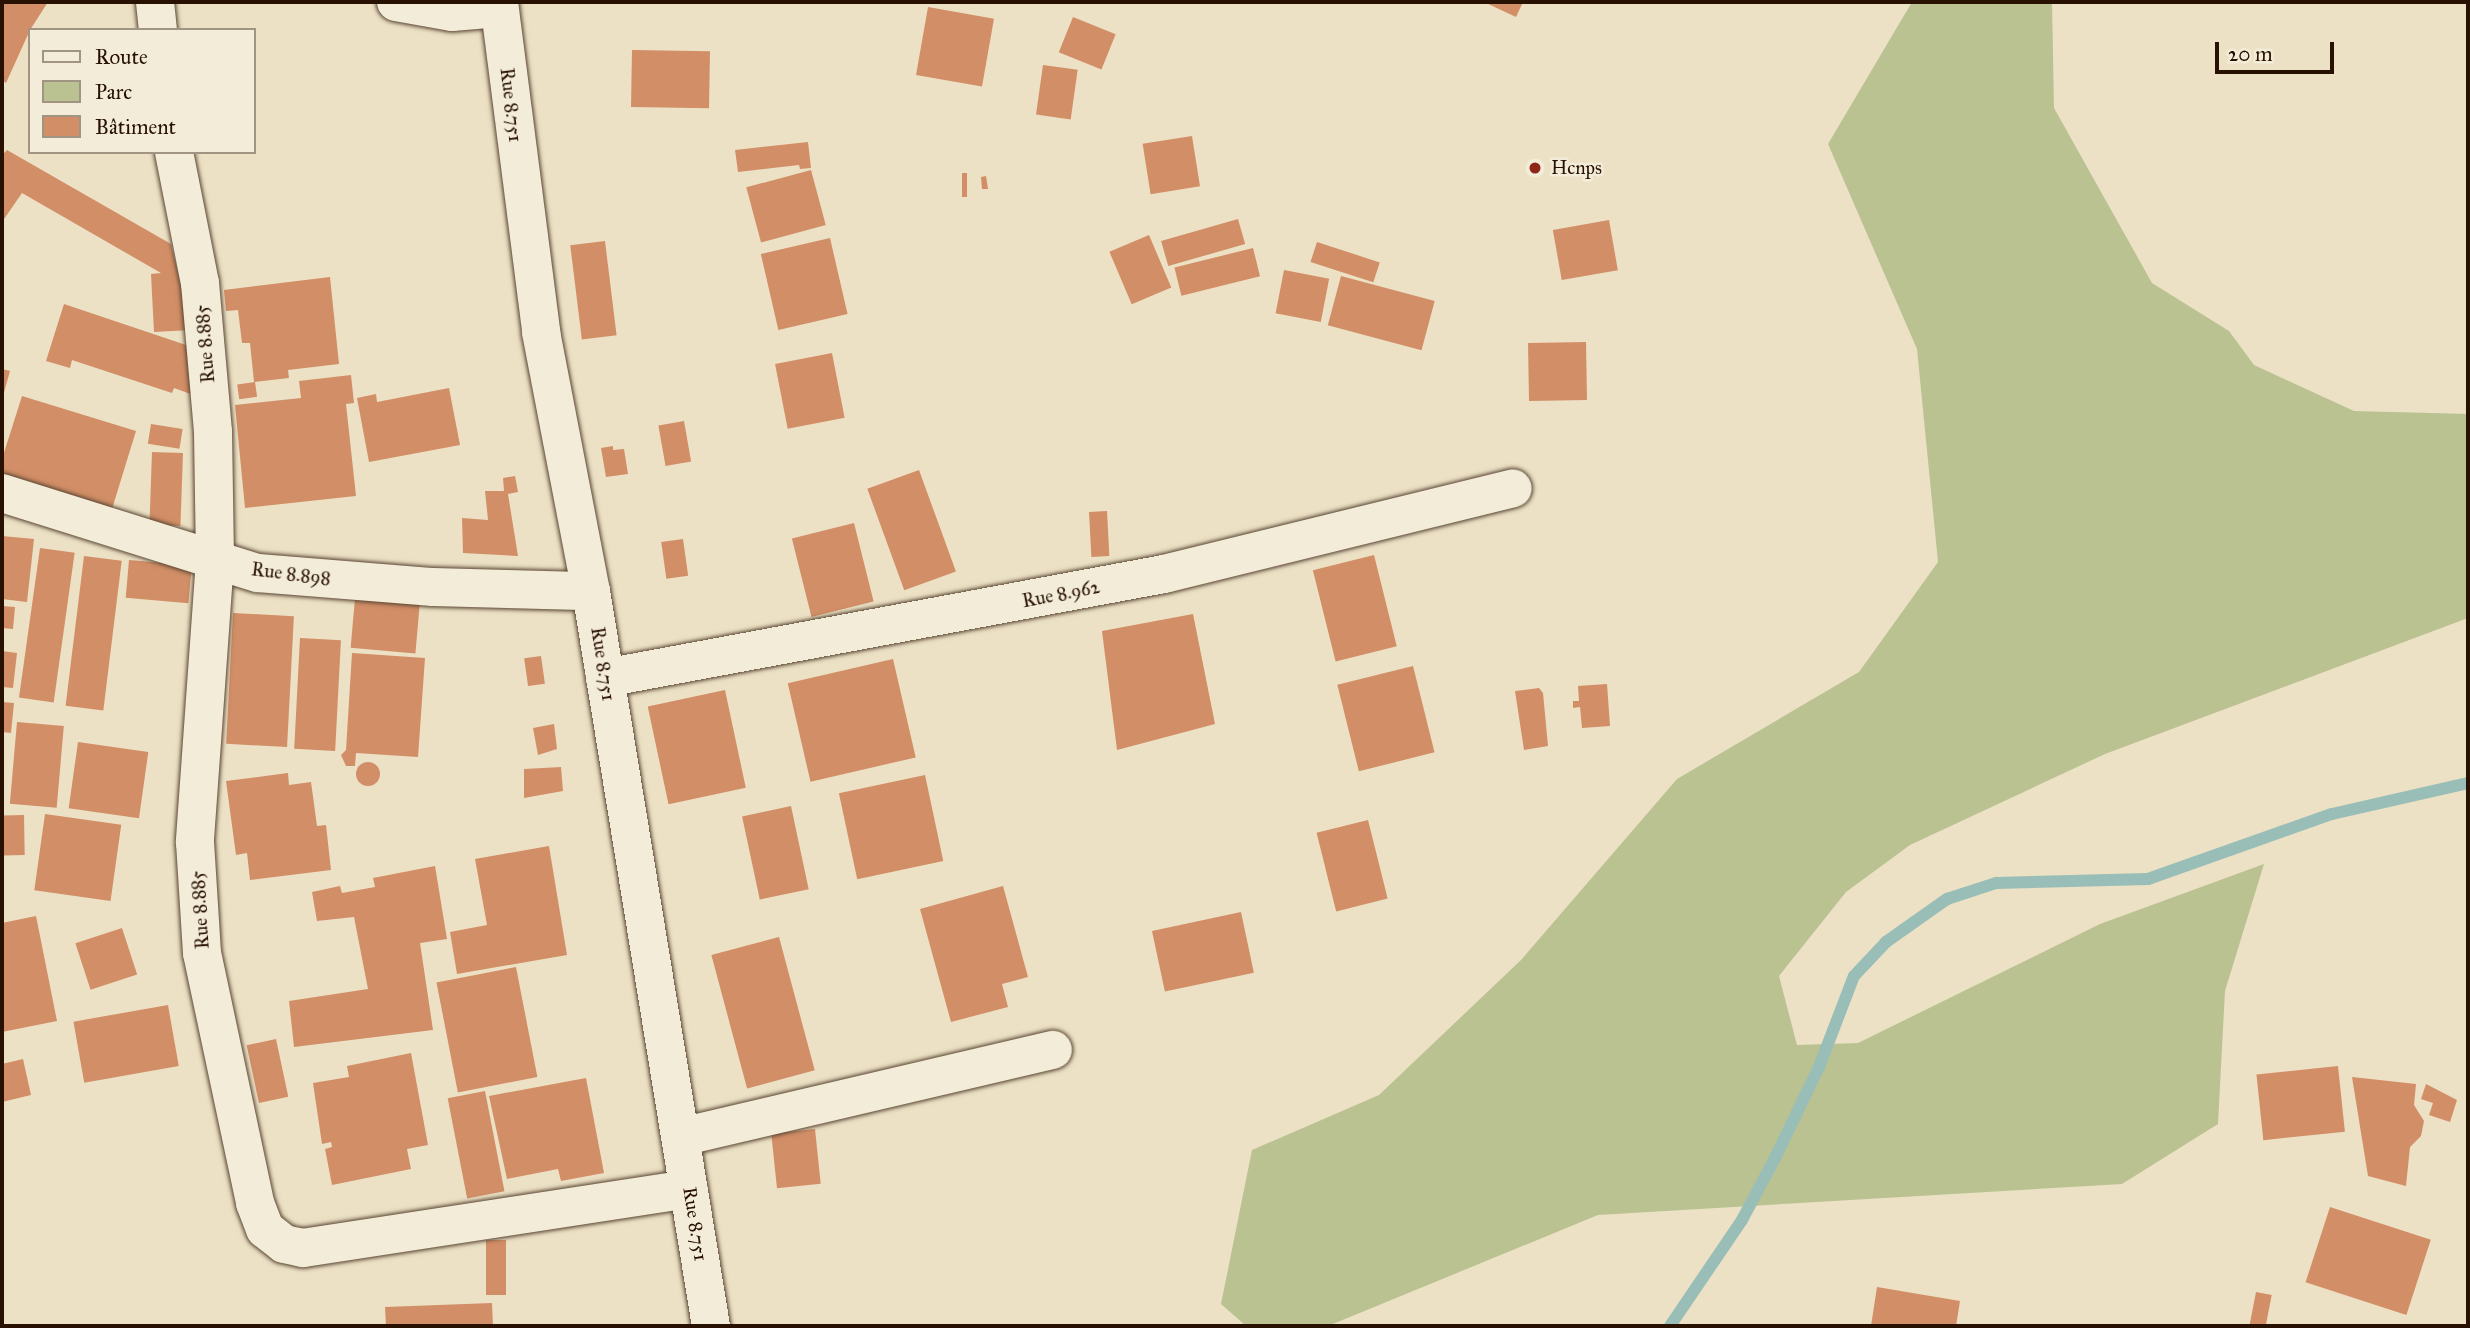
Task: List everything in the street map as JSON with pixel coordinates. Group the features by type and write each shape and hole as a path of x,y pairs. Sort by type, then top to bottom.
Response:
{"street":[{"path":"155,2 158,28"},
{"path":"396,2 452,12 499,5"},
{"name":"Rue 8.751","path":"499,5 541,332 591,591 690,1189 710,1326"},
{"name":"Rue 8.885","path":"174,154 200,283 213,432 215,560 195,842 202,953 255,1203 265,1229 284,1244 303,1248 690,1189"},
{"name":"Rue 8.962","path":"605,678 1164,574 1513,488"},
{"name":"Rue 8.898","path":"2,493 258,573 433,587 591,591"},
{"path":"681,1137 1053,1050"}],"green space":[{"path":"1912,2 2052,2 2054,108 2152,283 2229,331 2254,365 2354,411 2468,414 2468,618 2105,754 1910,845 1846,892 1779,976 1797,1045 1858,1043 2100,924 2264,864 2225,991 2218,1124 2122,1184 1598,1215 1328,1326 1246,1326 1221,1304 1252,1150 1379,1095 1521,960 1677,779 1859,672 1938,562 1917,349 1828,144"}],"building":[{"path":"2,2 48,2 31,28 28,28 28,34 6,83 2,80"},
{"path":"1484,2 1523,2 1516,17"},
{"path":"928,7 994,19 982,87 916,75"},
{"path":"1073,17 1116,34 1101,69 1059,52"},
{"path":"632,50 710,51 709,108 631,107"},
{"path":"1043,65 1078,70 1071,119 1036,115"},
{"path":"1192,136 1200,186 1151,194 1143,144"},
{"path":"808,142 811,168 800,169 799,165 738,172 735,150"},
{"path":"7,150 171,244 192,330 154,332 151,274 161,273 22,193 2,222 2,155"},
{"path":"811,170 826,225 761,242 746,187"},
{"path":"962,173 967,173 967,197 962,197"},
{"path":"986,176 988,189 982,189 981,177"},
{"path":"1238,219 1245,244 1168,266 1161,241"},
{"path":"1609,220 1618,270 1562,280 1553,230"},
{"path":"1149,235 1171,287 1132,304 1109,252"},
{"path":"830,238 848,314 778,330 761,254"},
{"path":"605,241 617,335 582,340 570,245"},
{"path":"1317,242 1380,262 1373,282 1311,262"},
{"path":"1253,248 1260,276 1181,296 1174,268"},
{"path":"1284,270 1329,279 1321,322 1276,313"},
{"path":"1341,276 1435,301 1421,350 1328,325"},
{"path":"330,277 339,364 288,370 289,378 254,382 250,343 242,343 238,310 226,311 224,290"},
{"path":"64,304 198,349 196,396 174,388 172,393 72,360 70,368 46,361"},
{"path":"1586,342 1587,400 1529,401 1528,343"},
{"path":"832,353 845,418 788,429 775,364"},
{"path":"2,369 10,371 3,396 2,396"},
{"path":"351,375 354,403 346,404 356,496 245,508 235,405 301,398 299,381"},
{"path":"255,382 257,397 239,399 237,385"},
{"path":"449,388 460,445 369,462 357,398 376,394 377,402"},
{"path":"22,396 136,431 112,509 2,475 2,459"},
{"path":"684,421 691,461 666,466 658,426"},
{"path":"151,424 183,429 179,449 148,444"},
{"path":"613,446 613,450 624,449 628,474 606,477 601,448"},
{"path":"152,452 183,453 180,526 149,525"},
{"path":"919,470 956,571 904,590 867,489"},
{"path":"515,476 518,492 508,494 518,556 463,553 462,518 488,520 485,491 504,491 503,478"},
{"path":"1107,511 1109,556 1091,557 1089,512"},
{"path":"854,523 874,602 811,617 792,538"},
{"path":"2,536 34,539 27,602 2,599"},
{"path":"683,539 688,576 666,579 661,542"},
{"path":"40,548 75,553 54,702 19,698"},
{"path":"1374,555 1397,646 1336,661 1313,570"},
{"path":"84,556 122,561 103,711 66,706"},
{"path":"129,560 192,565 188,603 126,598"},
{"path":"355,598 420,604 415,653 351,648"},
{"path":"2,606 15,607 13,629 2,628"},
{"path":"233,613 294,616 287,747 226,744"},
{"path":"1193,614 1215,724 1117,750 1102,631"},
{"path":"300,638 341,640 335,751 294,749"},
{"path":"2,651 17,653 13,688 2,687"},
{"path":"352,653 425,658 418,757 356,753 355,766 346,766 341,755 346,750"},
{"path":"541,656 545,684 528,686 524,658"},
{"path":"893,659 916,757 810,782 788,683"},
{"path":"1413,666 1435,752 1359,771 1337,685"},
{"path":"1607,684 1610,726 1582,728 1580,707 1573,708 1573,701 1579,701 1578,686"},
{"path":"1539,688 1543,693 1548,746 1524,750 1515,691"},
{"path":"725,690 746,788 669,804 648,706"},
{"path":"2,702 14,703 11,733 2,732"},
{"path":"17,722 64,726 57,808 10,804"},
{"path":"554,724 557,749 538,755 533,728"},
{"path":"78,742 148,752 139,818 69,808"},
{"path":"368,762 377,765 380,774 377,783 368,786 359,783 356,774 359,765"},
{"path":"561,767 563,791 524,798 524,769"},
{"path":"288,773 289,785 311,782 317,826 326,825 331,870 250,880 247,853 236,855 226,781"},
{"path":"925,775 943,861 857,879 839,793"},
{"path":"791,806 809,889 760,900 742,816"},
{"path":"45,814 121,825 111,901 34,890"},
{"path":"2,815 24,815 25,855 3,855"},
{"path":"1368,820 1388,899 1336,911 1317,833"},
{"path":"549,846 567,955 457,974 450,932 487,925 475,859"},
{"path":"435,866 447,939 420,943 433,1030 294,1047 289,1001 368,989 354,917 317,921 312,892 340,886 342,893 375,887 373,878"},
{"path":"1003,886 1028,977 1002,984 1008,1007 951,1022 920,909"},
{"path":"1241,912 1254,973 1165,992 1152,931"},
{"path":"36,916 57,1021 2,1032 2,923"},
{"path":"122,928 137,975 91,990 75,943"},
{"path":"779,937 815,1070 747,1088 711,955"},
{"path":"516,967 537,1077 458,1092 436,982"},
{"path":"168,1005 179,1066 84,1083 73,1022"},
{"path":"276,1039 288,1097 259,1103 247,1045"},
{"path":"411,1053 428,1145 407,1149 411,1169 332,1185 325,1149 332,1147 331,1142 322,1144 313,1083 349,1077 347,1066"},
{"path":"23,1059 31,1095 2,1102 2,1064"},
{"path":"2338,1066 2345,1132 2263,1140 2256,1075"},
{"path":"2352,1077 2416,1084 2414,1105 2424,1121 2421,1136 2410,1147 2406,1186 2368,1176"},
{"path":"586,1078 604,1173 561,1181 558,1169 507,1179 489,1096"},
{"path":"2426,1084 2457,1100 2450,1122 2429,1115 2433,1103 2421,1099"},
{"path":"485,1091 504,1191 467,1198 448,1098"},
{"path":"815,1129 821,1184 777,1188 771,1134"},
{"path":"2330,1207 2431,1240 2406,1315 2306,1282"},
{"path":"486,1240 506,1240 506,1295 486,1295"},
{"path":"1877,1287 1960,1301 1956,1326 1871,1326"},
{"path":"2256,1292 2272,1295 2266,1326 2249,1326"},
{"path":"492,1303 493,1326 386,1326 385,1307"}],"waterway":[{"path":"1670,1326 1742,1220 1775,1158 1819,1067 1854,976 1886,942 1947,899 1996,883 2148,879 2332,814 2468,783"}],"place":[{"name":"Hcnps","path":"1535,168"}]}
